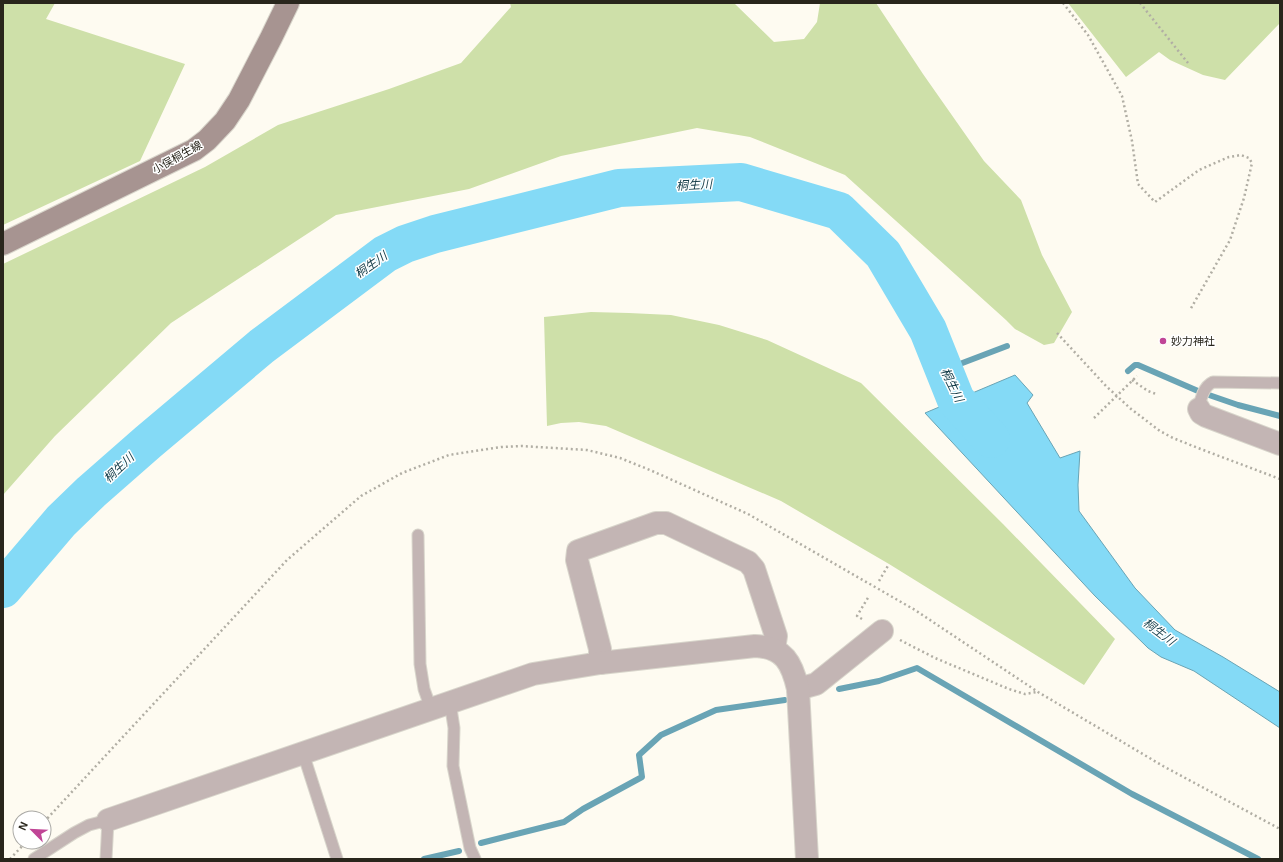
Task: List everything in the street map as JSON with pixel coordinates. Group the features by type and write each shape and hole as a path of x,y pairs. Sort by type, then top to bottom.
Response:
{"main road":[{"name":"小俣桐生線","path":"3,244 194,150 207,140 225,121 239,100 288,3"}],"street":[{"path":"1199,409 1201,413 1206,416 1280,444"},
{"path":"600,663 600,649 578,560 578,551 656,523 666,523 748,562 754,569 776,636 774,649"},
{"path":"798,689 816,684 882,631"},
{"path":"108,820 533,674 600,663 755,646 774,649 782,654 791,666 796,678 798,689 807,859"}],"lane":[{"path":"1199,409 1206,387 1208,384 1213,382 1280,383"},
{"path":"418,535 420,664 424,689 441,706 454,728 453,766 470,848 474,859"},
{"path":"303,753 337,859"},
{"path":"34,859 89,825 108,820 106,859"}],"path":[{"path":"1063,3 1088,35 1122,96 1132,141 1138,184 1155,202 1199,170 1229,156 1241,155 1249,158 1252,163 1244,198 1230,240 1190,310"},
{"path":"1140,3 1188,63"},
{"path":"1057,333 1117,396 1147,422 1160,431 1173,438 1280,479"},
{"path":"1094,418 1136,376"},
{"path":"1132,380 1156,394"},
{"path":"52,813 287,560 361,496 402,473 449,455 500,447 521,446 587,450 620,458 748,514 909,606 1038,692 1163,766 1280,829"},
{"path":"879,581 889,564"},
{"path":"869,596 857,616 882,631 935,658 1009,688 1025,694 1038,692"},
{"path":"10,859 18,850"}],"green space":[{"path":"3,3 55,3 46,19 185,64 140,161 3,225"},
{"path":"510,3 734,3 774,42 804,39 817,22 820,3 876,3 923,74 984,161 1021,200 1042,255 1072,312 1054,343 1044,345 1015,329 845,175 750,137 697,128 561,156 469,189 336,215 171,323 55,436 3,495 3,264 205,167 278,125 389,89 461,63 511,7"},
{"path":"1068,3 1280,3 1280,23 1225,80 1203,75 1170,60 1159,52 1126,77"},
{"path":"591,312 671,315 719,325 767,340 861,383 1003,524 1115,639 1084,685 889,564 781,501 606,426 579,422 561,423 547,426 544,317"}],"water":[{"path":"1015,375 1033,395 1027,403 1060,458 1080,451 1078,485 1079,511 1135,588 1175,630 1280,692 1280,728 1194,671 1161,657 1148,648 1095,596 925,413"}],"waterway":[{"name":"桐生川","path":"3,589 61,521 91,492 148,442 262,346 385,254 405,244 435,234 619,188 741,182 839,211 883,254 928,330 956,400 991,439"},
{"path":"944,370 1007,346"},
{"path":"1128,371 1135,365 1138,365 1198,391"},
{"path":"1209,395 1238,405 1280,416"},
{"path":"839,689 879,681 917,668 1132,794 1258,859"},
{"path":"481,843 564,822 583,809 642,777 639,755 661,735 716,710 785,700"},
{"path":"424,859 459,851"}],"place":[{"name":"妙力神社","path":"1163,341"}]}
